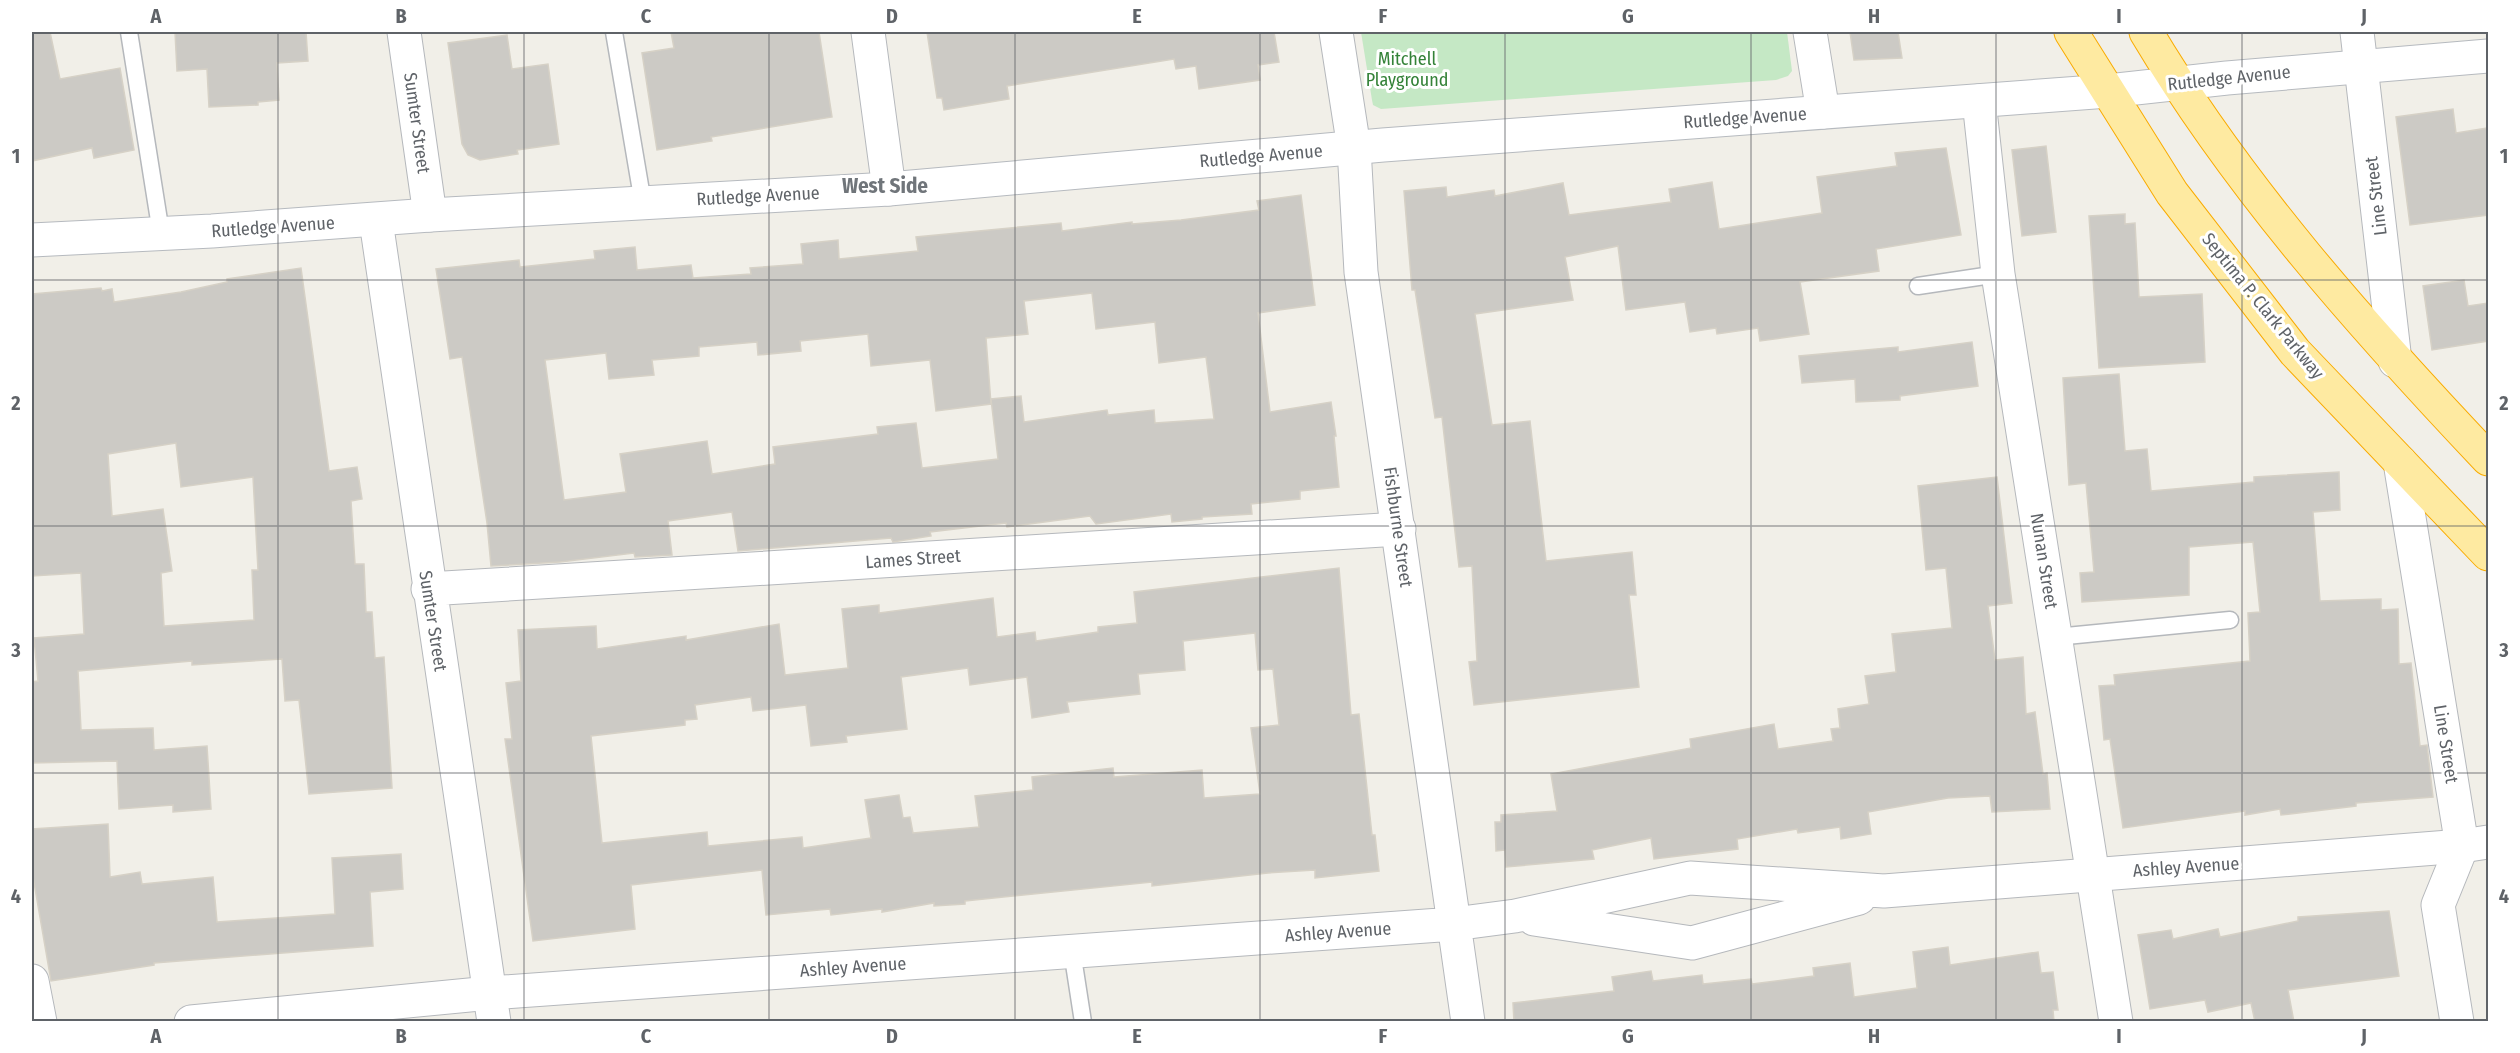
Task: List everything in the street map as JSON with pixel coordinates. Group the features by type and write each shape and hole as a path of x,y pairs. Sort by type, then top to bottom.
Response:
{"highway":[{"name":"Septima P. Clark Parkway","path":"2071,32 2172,193 2295,352 2488,554"},
{"path":"2146,32 2176,82 2326,280 2395,361 2488,459"}],"street":[{"name":"Sumter Street","path":"404,32 430,215"},
{"path":"868,32 889,189"},
{"name":"Fishburne Street","path":"1336,32 1354,148 1361,272 1468,1022"},
{"path":"1810,32 1823,112"},
{"name":"Line Street","path":"2357,32 2395,361"},
{"name":"Rutledge Avenue","path":"32,240 889,189 1354,148 2108,91 2176,82 2488,56"},
{"name":"Nunan Street","path":"1979,100 1998,274 2116,1022"},
{"name":"Sumter Street","path":"376,221 492,1007"},
{"name":"Line Street","path":"2400,462 2475,844"},
{"name":"Lames Street","path":"429,590 1398,529"},
{"path":"2457,1022 2438,905 2475,844"},
{"name":"Ashley Avenue","path":"191,1022 492,1007 1071,951 1454,924 1515,916 1690,878 1884,891 2475,844"},
{"name":"Ashley Avenue","path":"1515,916 1692,942 1884,891"},
{"path":"32,981 40,1022"}],"lane":[{"path":"129,32 161,233"},
{"path":"614,32 643,203"},
{"path":"1918,286 1998,274"},
{"path":"2056,637 2230,620"},
{"path":"1071,951 1083,1022"}],"green space":[{"name":"Mitchell Playground","path":"1361,32 1787,32 1792,71 1788,76 1776,80 1381,109 1373,105"}],"building":[{"path":"32,32 50,32 60,79 120,68 134,150 94,158 92,148 32,161"},
{"path":"175,32 306,32 308,61 277,63 279,100 258,102 258,105 209,107 207,69 177,71"},
{"path":"671,32 819,32 832,117 711,137 712,141 657,150 642,53 674,48"},
{"path":"927,32 1274,32 1279,62 1258,65 1260,80 1199,89 1196,66 1176,69 1174,59 1007,86 1009,99 944,110 942,98 937,98"},
{"path":"1850,32 1898,32 1902,58 1854,60"},
{"path":"507,35 512,69 548,64 559,144 517,150 518,154 480,160 468,155 462,144 448,43"},
{"path":"2453,109 2456,133 2488,128 2488,215 2410,225 2396,117"},
{"path":"2046,146 2056,232 2022,236 2012,150"},
{"path":"1946,148 1961,235 1876,249 1879,271 1800,282 1809,334 1760,341 1758,328 1717,334 1716,328 1690,332 1685,302 1626,310 1618,246 1565,257 1573,300 1475,314 1492,425 1530,421 1546,561 1632,552 1636,595 1629,595 1639,687 1474,705 1469,662 1477,661 1472,566 1459,567 1442,417 1435,418 1415,290 1412,290 1404,191 1446,187 1447,197 1494,190 1495,196 1563,183 1569,215 1671,202 1669,189 1712,182 1719,229 1822,213 1817,177 1897,166 1895,153"},
{"path":"1301,195 1315,305 1258,313 1270,412 1331,402 1339,487 1300,491 1300,499 1251,504 1252,514 1202,517 1202,519 1172,522 1171,514 1096,524 1090,516 1007,527 1006,523 930,532 931,536 893,542 891,538 738,551 732,512 668,521 672,555 635,557 634,553 560,562 491,566 487,523 462,357 450,359 436,269 519,260 520,267 595,259 594,251 635,247 637,270 691,265 693,278 751,274 750,268 803,264 801,244 838,240 839,259 918,251 916,237 1061,223 1062,231 1132,222 1132,224 1181,220 1259,210 1257,201","holes":["1092,293 1096,329 1155,322 1159,363 1206,357 1214,419 1155,423 1154,410 1108,415 1107,410 1024,422 1021,396 991,399 998,459 922,468 916,423 877,427 878,434 773,447 775,464 712,474 707,441 620,454 626,492 564,500 545,360 606,353 609,379 654,375 652,360 699,356 699,347 757,342 758,355 801,351 800,341 868,334 871,366 930,360 936,411 991,404 986,338 1028,334 1024,301"]},
{"path":"2125,214 2125,224 2135,223 2139,297 2202,294 2205,362 2099,368 2089,216"},
{"path":"301,268 329,471 357,467 362,499 351,501 355,564 364,564 366,612 372,612 375,658 384,657 392,788 309,794 299,700 285,701 282,659 192,665 192,661 78,671 81,730 153,728 154,750 207,746 211,809 173,812 173,805 119,809 117,761 32,763 32,682 38,681 34,638 84,634 81,573 32,576 32,294 112,289 114,302 181,292 227,282 227,279","holes":["176,443 181,487 253,477 258,570 252,570 254,620 164,626 161,573 172,571 163,509 112,516 108,454"]},
{"path":"2464,280 2468,306 2488,303 2488,341 2432,350 2423,286"},
{"path":"1972,342 1978,386 1900,396 1900,400 1856,402 1855,379 1802,383 1799,356 1898,347 1898,352"},
{"path":"2119,374 2125,451 2147,449 2151,491 2254,482 2254,477 2339,472 2340,510 2313,512 2320,601 2381,599 2381,610 2398,609 2399,664 2411,663 2420,746 2427,745 2433,797 2356,803 2356,806 2281,815 2280,809 2245,815 2245,811 2123,828 2110,739 2104,740 2099,686 2115,685 2114,675 2250,661 2248,613 2260,612 2253,542 2189,547 2189,595 2082,602 2080,573 2094,572 2086,483 2069,485 2063,378"},
{"path":"1997,477 2012,603 1988,606 1995,660 2023,657 2026,714 2035,712 2043,774 2047,773 2050,809 1992,812 1990,796 1948,798 1868,812 1871,834 1841,839 1840,827 1798,833 1797,829 1737,839 1738,849 1654,859 1651,838 1592,850 1594,859 1506,867 1505,850 1496,851 1495,822 1501,822 1501,815 1557,811 1551,774 1691,748 1690,739 1774,724 1778,749 1833,741 1831,729 1840,728 1838,709 1869,704 1865,676 1896,672 1892,634 1952,628 1946,568 1926,570 1918,486"},
{"path":"1339,568 1351,715 1359,714 1372,835 1375,835 1379,871 1315,878 1315,870 1268,873 1152,886 1152,882 965,901 965,904 934,906 934,903 882,912 882,909 831,915 830,909 766,915 762,870 631,885 635,929 533,941 505,739 512,739 506,683 521,681 518,630 596,626 597,649 686,636 686,640 779,624 785,675 848,668 842,609 879,605 879,613 993,598 997,637 1035,632 1036,641 1098,632 1098,627 1137,623 1134,592","holes":["1255,633 1258,670 1273,669 1279,725 1251,728 1260,794 1204,798 1202,770 1114,777 1113,768 1032,777 1033,790 975,796 979,827 913,833 910,817 903,818 899,795 865,800 871,838 803,848 802,837 708,846 707,832 602,843 591,736 685,725 685,720 697,719 695,705 751,697 753,711 806,705 811,746 847,742 846,736 907,729 901,677 968,668 970,685 1027,677 1032,718 1069,712 1067,702 1140,694 1138,674 1185,670 1183,641"]},
{"path":"108,824 110,877 140,872 142,884 213,877 217,922 335,914 332,858 401,854 403,889 370,892 373,946 154,963 154,965 51,981 32,871 32,829"},
{"path":"2389,911 2399,976 2288,990 2294,1022 2255,1022 2251,1003 2208,1012 2205,1000 2150,1009 2138,935 2171,930 2173,939 2218,929 2220,937 2298,921 2298,917"},
{"path":"1948,947 1950,965 2038,952 2041,973 2053,972 2058,1010 2053,1010 2054,1022 1514,1022 1513,1003 1614,991 1612,977 1651,971 1653,981 1702,975 1703,984 1751,979 1752,984 1814,976 1813,968 1850,963 1854,997 1917,988 1913,952"}],"district":[{"name":"West Side","path":"885,186"}]}
